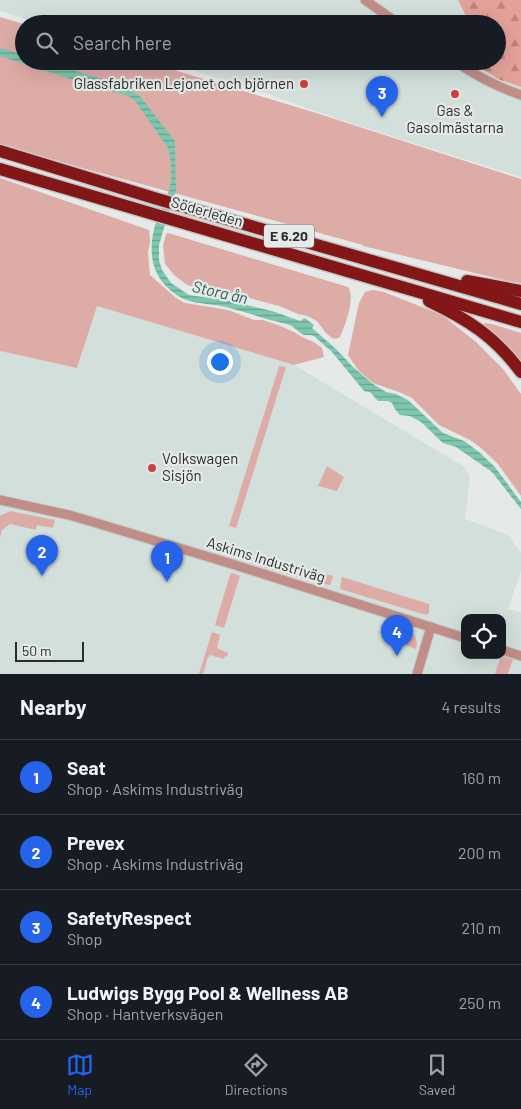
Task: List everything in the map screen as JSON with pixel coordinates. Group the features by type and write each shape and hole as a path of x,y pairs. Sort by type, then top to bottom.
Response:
{"highway":[{"name":"Söderleden","path":"0,152 521,304"},
{"name":"Söderleden","path":"0,169 521,322"},
{"path":"401,269 521,291"},
{"path":"394,284 443,307 483,331 498,344 521,372"}],"street":[{"path":"365,0 386,15"},
{"path":"468,70 493,84 521,95"},
{"name":"Askims Industriväg","path":"0,500 69,515 232,564 461,637"},
{"path":"417,674 431,627"},
{"path":"506,651 521,656"}],"shaded area":[{"path":"0,0 458,0 466,15 15,16 0,11"},
{"path":"0,17 15,21 15,70 174,70 316,113 521,179 521,283 363,246 0,144"},
{"path":"0,48 15,52 15,61 0,56"},
{"path":"43,70 73,70 124,86 140,96 175,141 176,191 159,245 159,260 162,270 171,283 189,295 230,301 272,311 300,321 305,318 314,325 312,328 373,384 386,392 396,394 408,400 443,433 464,441 479,452 494,466 521,502 521,509 492,472 456,447 443,443 421,422 410,416 400,415 392,403 378,401 370,392 364,391 332,352 314,336 304,335 287,324 226,307 187,300 166,286 154,265 152,242 155,225 171,180 168,148 135,101 128,96"},
{"path":"192,70 484,70 498,79 521,87 521,177 335,118"},
{"path":"0,178 149,230 150,242 148,253 150,275 176,298 185,303 228,310 254,320 263,320 278,325 314,342 322,348 324,357 294,365 97,306 77,368 0,351"},
{"path":"168,233 348,287 351,297 350,304 340,337 332,338 317,321 279,306 232,293 206,290 187,285 174,275 165,264 163,246 166,234"},
{"path":"373,290 384,292 442,315 476,342 503,369 521,394 521,496 498,464 480,447 439,425 412,398 373,383 358,370 348,355 359,303 365,292"},
{"path":"97,306 294,365 463,466 470,476 465,519 508,535 521,553 521,570 508,609 521,612 521,674 0,674 0,351 77,368"},
{"path":"486,323 521,333 521,363 484,327"},
{"path":"279,366 286,367 236,528 229,526"},
{"path":"327,466 344,477 337,491 318,486"},
{"path":"10,511 55,520 53,528 37,525 36,530 10,524 2,530 0,538 0,516"},
{"path":"263,555 333,576 330,585 260,566 259,563"},
{"path":"232,573 240,576 224,628 215,625"},
{"path":"342,577 429,604 429,613 426,615 340,589"},
{"path":"406,626 415,636 417,642 416,649 399,643 402,631"},
{"path":"212,632 220,635 217,648 228,653 227,657 225,656 224,659 210,655 203,674 199,674"},
{"path":"500,659 513,659 508,674 495,674"}],"green space":[{"path":"458,0 521,0 521,87 498,79 484,70 506,70 506,15 466,15"}],"place":[{"name":"Glassfabriken Lejonet och björnen","path":"304,84"},
{"name":"Gas & Gasolmästarna","path":"455,94"},
{"name":"SafetyRespect","path":"382,117"},
{"name":"Volkswagen Sisjön","path":"152,468"},
{"name":"Prevex","path":"42,576"},
{"name":"Seat","path":"167,582"},
{"name":"Ludwigs Bygg Pool & Wellness AB","path":"397,656"}],"water label":[{"name":"Stora ån","path":"220,292"}]}
